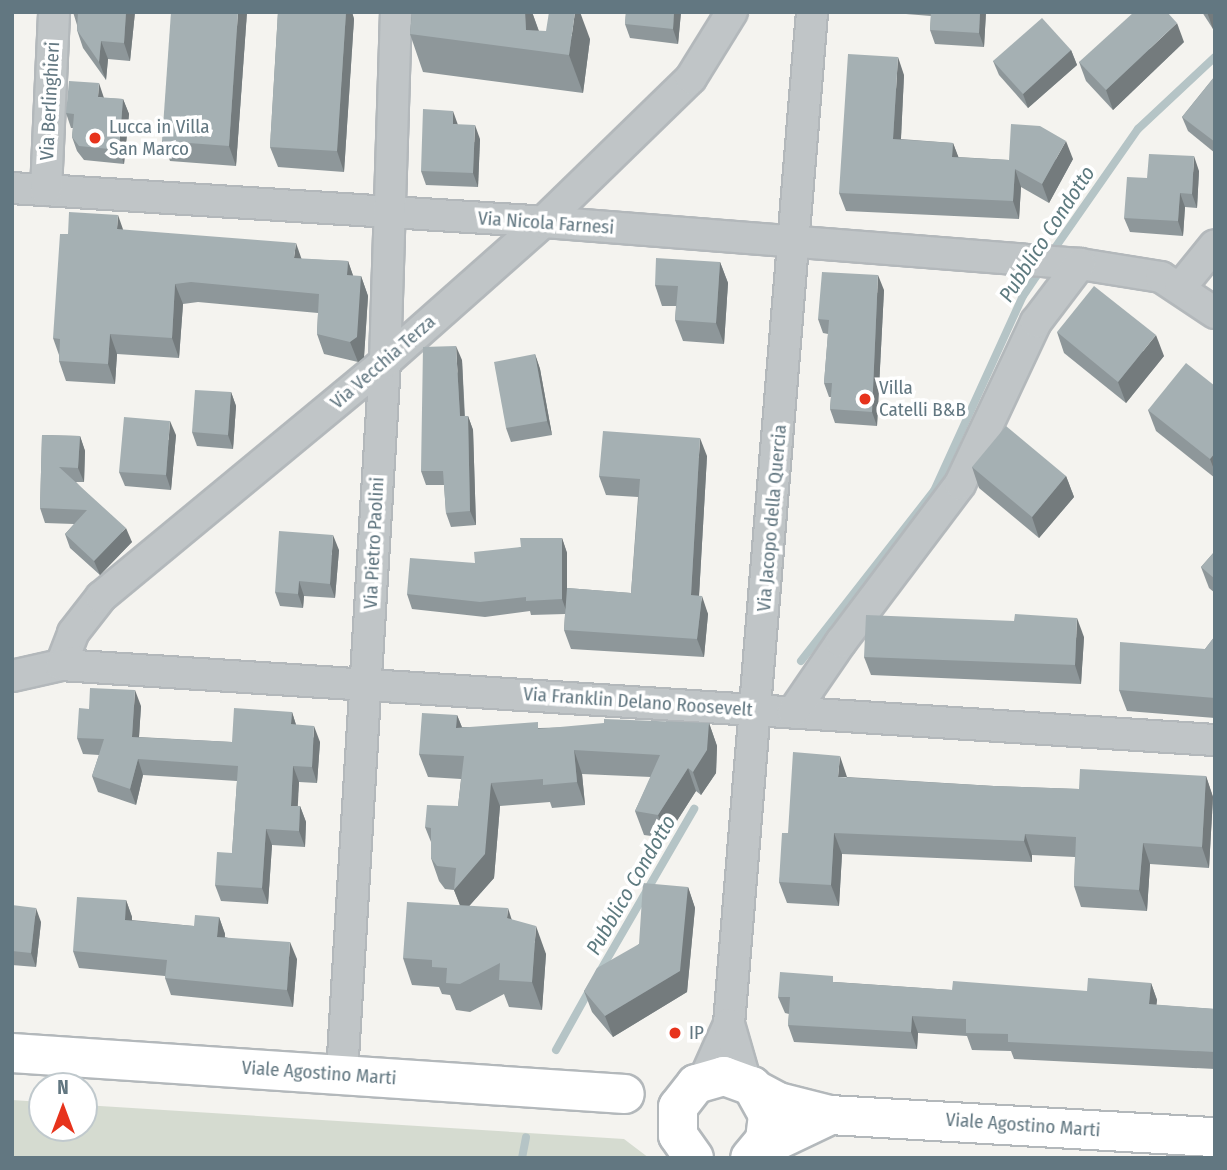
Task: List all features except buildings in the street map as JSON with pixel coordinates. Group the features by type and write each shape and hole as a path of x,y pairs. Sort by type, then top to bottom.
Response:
{"main road":[{"name":"Viale Agostino Marti","path":"12,1053 625,1094 670,1092 724,1076 750,1086 778,1102 831,1115 1215,1137"},
{"path":"690,1154 678,1107 700,1082"},
{"path":"750,1086 768,1115 765,1140 755,1153"},
{"name":"Viale Agostino Marti","path":"625,1094 663,1117 690,1154"},
{"name":"Viale Agostino Marti","path":"755,1153 831,1115"}],"street":[{"name":"Via Berlinghieri","path":"46,190 54,12"},
{"name":"Via Pietro Paolini","path":"342,1073 385,362 396,12"},
{"name":"Via Vecchia Terza","path":"61,665 73,633 101,597 385,362 543,222 691,78 732,12"},
{"name":"Via Jacopo della Quercia","path":"700,1082 729,1024 796,244 812,12"},
{"name":"Via Nicola Farnesi","path":"12,188 543,222 1073,264 1161,277 1215,313"},
{"path":"1180,288 1215,245"},
{"path":"793,712 841,642 960,484 1036,322 1073,264"},
{"name":"Via Franklin Delano Roosevelt","path":"61,665 1215,740"},
{"path":"12,676 61,665"},
{"name":"Via Jacopo della Quercia","path":"729,1024 750,1086"}],"shaded area":[{"path":"12,1100 28,1101 28,1142 98,1142 98,1106 624,1139 649,1158 12,1158"}],"waterway":[{"name":"Pubblico Condotto","path":"1050,255 1138,129 1215,57"},
{"name":"Pubblico Condotto","path":"801,661 934,491 1023,296 1041,269"},
{"name":"Pubblico Condotto","path":"599,973 694,809"},
{"name":"Pubblico Condotto","path":"556,1050 591,987"},
{"name":"Pubblico Condotto","path":"522,1158 526,1137"}],"place":[{"name":"Lucca in Villa San Marco","path":"95,138"},
{"name":"Villa Catelli B&B","path":"865,399"},
{"name":"IP","path":"675,1033"}]}
